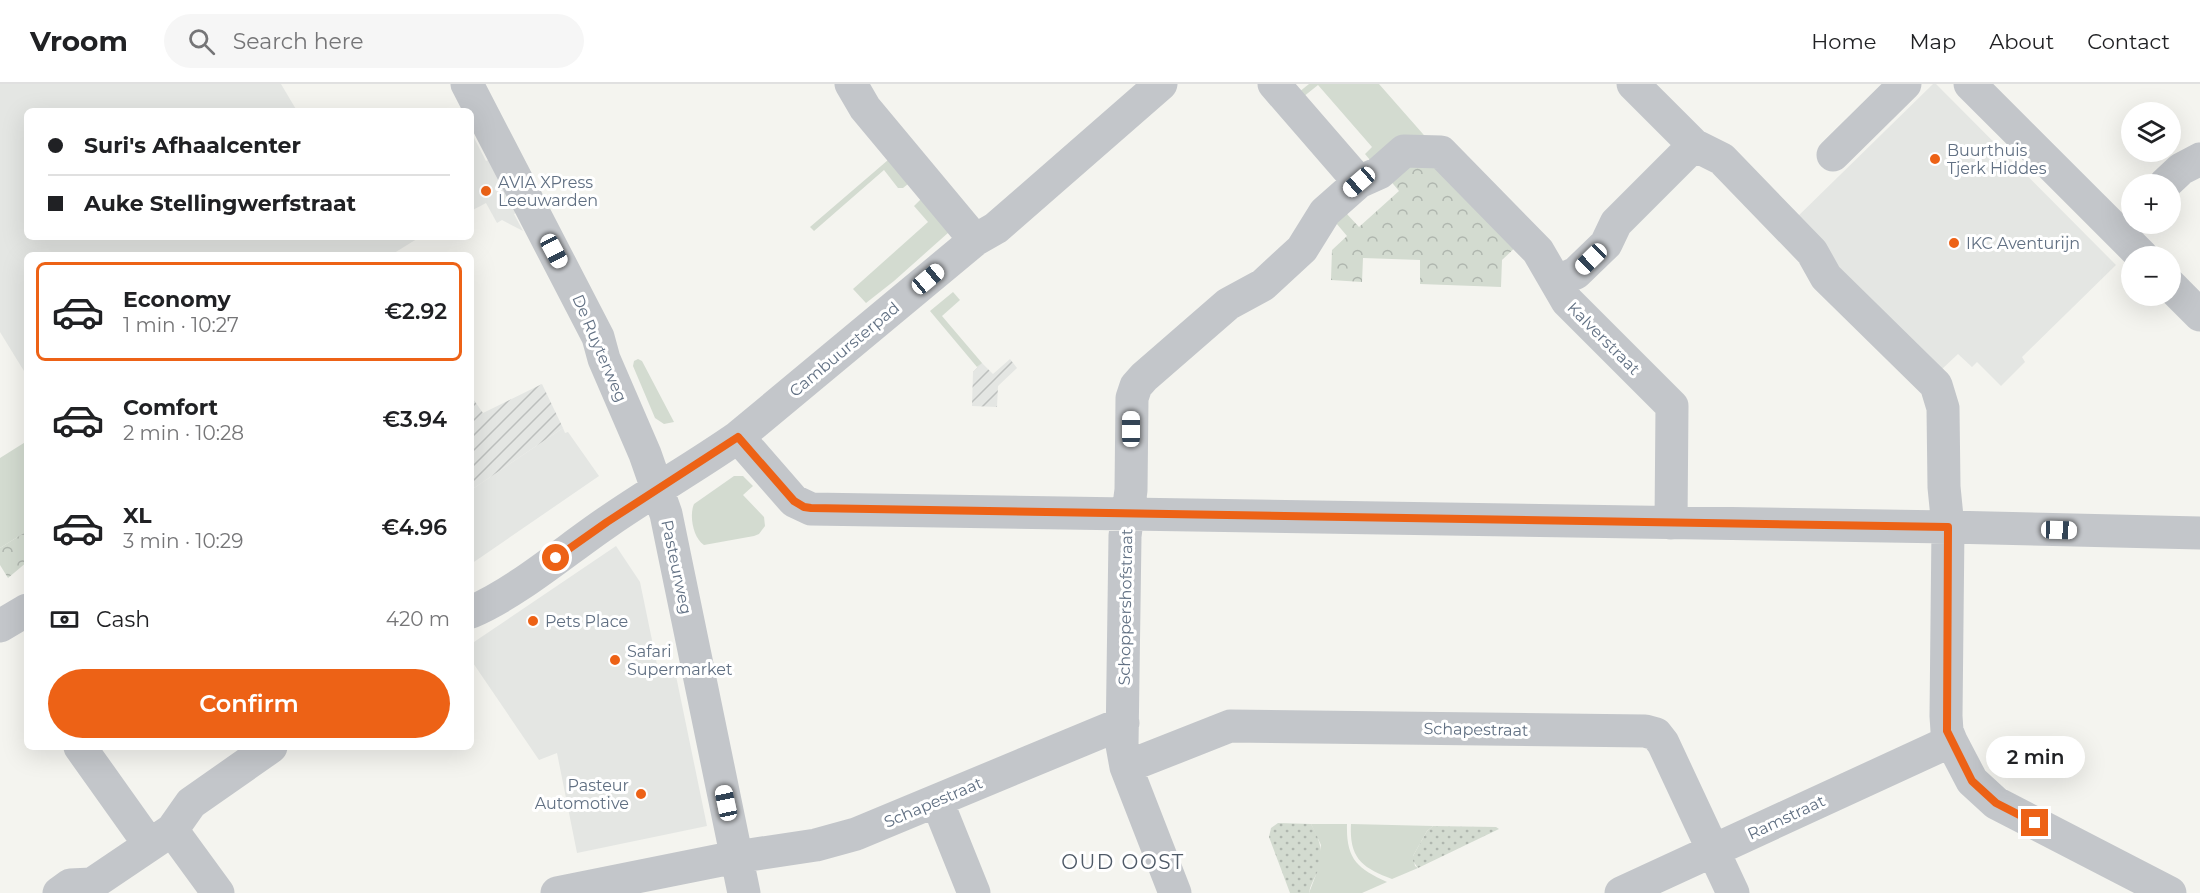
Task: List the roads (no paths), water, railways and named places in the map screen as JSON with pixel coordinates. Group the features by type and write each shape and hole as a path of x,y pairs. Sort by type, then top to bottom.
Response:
{"street":[{"name":"De Ruyterweg","path":"467,84 598,337 604,358 658,488"},
{"path":"851,84 865,108 975,240"},
{"name":"Cambuursterpad","path":"474,610 504,594 658,488 698,465 738,437 975,240 996,228 1161,84"},
{"path":"1274,84 1359,182"},
{"path":"1633,84 1694,145 1722,159 1812,252 1826,277 1935,385 1943,408 1944,488 1948,527 1947,731 1972,781 1996,803 2170,893"},
{"path":"1833,155 1905,84"},
{"path":"1970,84 2121,222"},
{"path":"1556,282 1576,273 1606,244 1616,223 1694,145"},
{"name":"Schoppershofstraat","path":"1175,893 1126,768 1122,745 1125,536 1131,490 1131,398 1136,386 1228,304 1263,285 1297,254 1325,212 1359,182 1379,173 1404,151 1441,152"},
{"name":"Kalverstraat","path":"1441,152 1538,251 1567,301 1672,406 1671,523"},
{"path":"2176,174 2200,159"},
{"path":"2181,296 2200,315"},
{"path":"738,437 794,501 811,508 2185,533"},
{"name":"Pasteurweg","path":"658,488 669,526 744,893"},
{"path":"0,626 24,612"},
{"name":"Schapestraat","path":"557,893 736,857 816,845 856,834 1123,723"},
{"name":"Schapestraat","path":"1126,768 1230,726 1645,731 1656,734 1663,743 1733,893"},
{"name":"Ramstraat","path":"1621,893 1951,741"},
{"path":"83,750 161,837 218,893"},
{"path":"59,893 70,885 92,884 161,837 191,803 267,750"},
{"path":"937,801 974,893"}],"place":[{"name":"Buurthuis Tjerk Hiddes","path":"1935,159"},
{"name":"AVIA XPress Leeuwarden","path":"486,191"},
{"name":"IKC Aventurijn","path":"1954,243"},
{"name":"Pets Place","path":"533,621"},
{"name":"Safari Supermarket","path":"615,660"},
{"name":"Pasteur Automotive","path":"641,794"}],"district":[{"name":"OUD OOST","path":"1123,862"}]}
